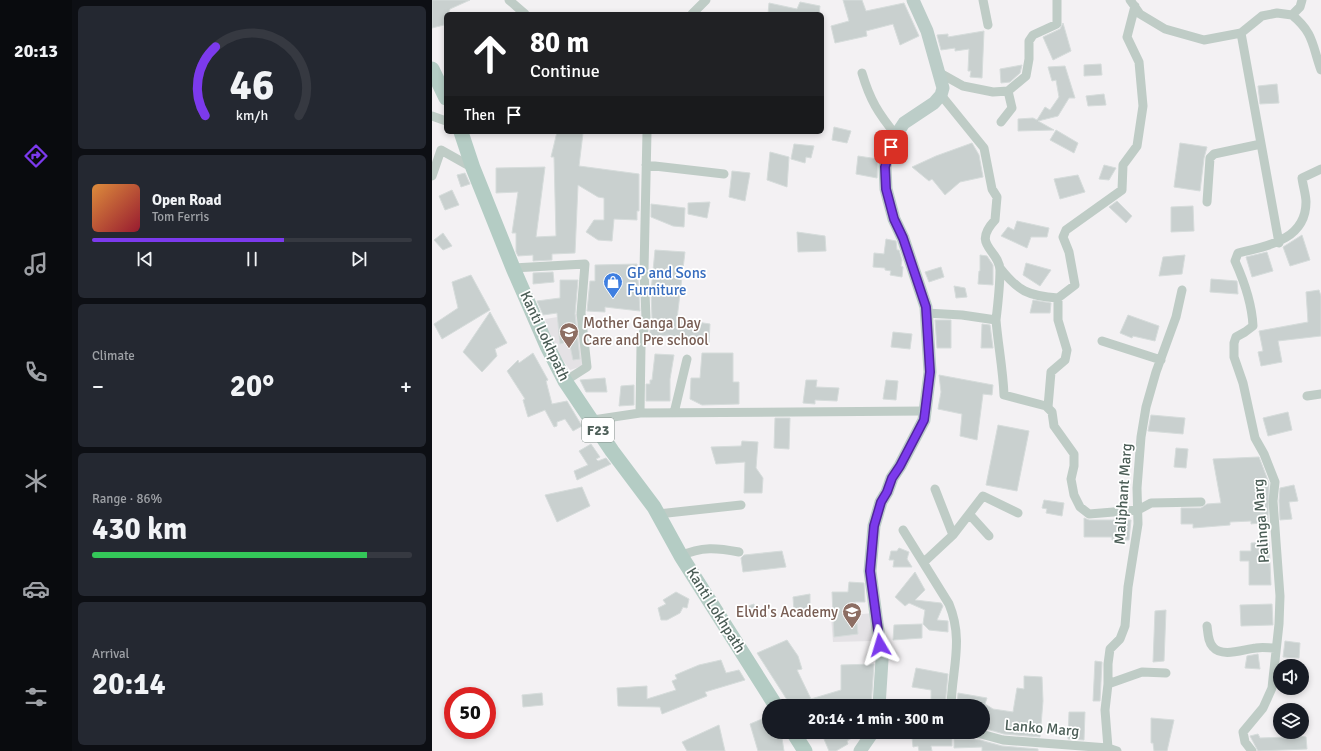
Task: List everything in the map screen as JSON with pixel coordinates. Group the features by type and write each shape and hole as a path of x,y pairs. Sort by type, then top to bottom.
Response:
{"main road":[{"path":"880,699 882,660 870,571 874,526 881,502 887,492 892,478 900,466 924,420 930,372 926,307 903,238 894,219 886,189 886,159 896,135 904,124 934,103 941,96 943,88 927,31 913,0"},
{"path":"432,69 444,94"},
{"name":"Kanti Lokhpath","path":"463,134 473,168 513,268 547,346 565,381 593,420 612,452 658,514 681,556 772,699"},
{"path":"797,739 805,751"},
{"path":"860,751 869,739"}],"street":[{"path":"509,0 523,12"},
{"path":"694,12 706,0"},
{"path":"983,0 988,26"},
{"path":"938,72 963,86 992,92 1008,91 1026,76 1029,59 1029,41 1033,35 1057,24 1057,0"},
{"path":"1292,15 1300,8 1302,0"},
{"path":"1133,3 1140,14 1164,29 1204,40 1241,33 1262,16 1277,14 1292,15 1304,25 1310,33 1314,51 1321,70"},
{"path":"1000,268 1013,285 1027,293 1058,298 1075,285 1069,252 1063,237 1066,230 1122,190 1124,165 1137,146 1143,99 1139,62 1127,37 1133,3"},
{"path":"1241,33 1279,243 1295,230 1305,214 1306,202 1302,178 1320,167"},
{"path":"1314,51 1321,42"},
{"path":"862,73 868,95 880,115 896,135"},
{"path":"1001,122 1012,108 1008,91"},
{"path":"941,96 984,148 992,189 997,197 996,220 989,227 986,238 988,248 997,257 1000,268 996,320 1003,371 1004,395 1048,407 1052,412 1054,426 1074,454 1074,466 1071,479 1080,507 1089,514 1138,510 1151,503 1201,502"},
{"path":"432,116 444,120"},
{"path":"640,413 641,346 646,318 644,270 647,134"},
{"path":"1207,202 1210,158 1214,154 1261,144"},
{"path":"432,176 441,150 473,168"},
{"path":"646,165 724,174"},
{"name":"Palinga Marg","path":"1252,751 1245,742 1243,732 1263,708 1272,688 1276,654 1275,648 1279,624 1280,596 1274,502 1275,482 1264,454 1255,438 1243,383 1234,357 1234,343 1236,337 1253,326 1247,292 1235,261 1238,253 1279,243"},
{"path":"513,268 585,264 581,313 587,367 565,381"},
{"name":"Maliphant Marg","path":"1113,750 1108,732 1105,710 1110,649 1120,639 1125,626 1128,587 1138,524 1140,456 1146,407 1176,317 1182,290"},
{"path":"1048,407 1051,372 1065,360 1067,350 1058,320 1058,298"},
{"path":"926,313 962,315 996,320"},
{"path":"1102,341 1161,360"},
{"path":"674,413 686,359"},
{"path":"1307,396 1321,394"},
{"path":"593,420 640,413 925,410"},
{"path":"934,489 953,536"},
{"path":"924,562 953,536 983,496 1018,512"},
{"path":"658,514 741,505"},
{"path":"970,515 989,536"},
{"path":"903,530 949,604 957,628 958,638 952,699"},
{"path":"681,556 694,550 716,548 739,552"},
{"path":"1207,626 1209,640 1213,647 1218,651 1227,653 1258,648 1275,648"},
{"path":"1108,684 1142,672 1166,673"},
{"name":"Lanko Marg","path":"990,736 1003,740 1113,750"}],"shaded area":[{"name":"Mother Ganga Day Care and Pre school","path":"577,314 585,365 570,370 550,342 545,319"},
{"name":"Elvid's Academy","path":"873,613 873,641 833,642 831,617"}],"building":[{"path":"432,0 470,0 450,9 449,12 444,12 444,25 432,28"},
{"path":"843,0 862,0 866,11 904,3 919,36 900,45 893,24 866,31 867,36 835,43 831,26 849,21"},
{"path":"800,2 820,6 819,12 768,12 769,3 797,9"},
{"path":"1063,23 1071,51 1053,60 1043,37 1060,29"},
{"path":"984,31 982,78 970,77 971,71 968,71 969,49 955,51 955,48 941,50 937,35 948,34 948,37"},
{"path":"1101,64 1102,75 1084,76 1084,65"},
{"path":"1022,65 1020,73 1010,82 1001,83 1000,69"},
{"path":"1065,66 1075,98 1069,98 1058,116 1038,121 1054,130 1018,131 1018,119 1033,118 1037,120 1045,107 1050,110 1059,97 1056,80 1052,81 1048,67"},
{"path":"1277,84 1279,103 1260,104 1258,86"},
{"path":"1104,94 1106,105 1088,106 1086,96"},
{"path":"834,127 851,131 847,143 832,140"},
{"path":"1056,130 1078,143 1074,153 1050,140"},
{"path":"557,134 583,134 579,166 639,174 639,211 637,211 637,220 614,219 612,241 598,240 586,232 594,220 604,220 604,198 598,197 578,185 575,253 552,254 552,260 533,261 533,255 518,256 516,252 516,233 512,233 518,192 496,193 496,168 545,167 536,237 556,236 554,157 551,157"},
{"path":"972,143 979,155 983,177 960,182 945,195 932,179 929,181 912,167 936,156"},
{"path":"1180,143 1207,147 1204,158 1200,191 1174,187"},
{"path":"794,144 814,146 811,158 806,157 805,163 791,159"},
{"path":"770,152 789,157 787,187 767,180"},
{"path":"858,156 878,159 877,178 856,174"},
{"path":"1104,165 1116,168 1109,180 1099,179"},
{"path":"732,171 750,173 745,201 729,197"},
{"path":"465,173 470,184 461,187 457,175"},
{"path":"1078,175 1085,192 1060,199 1054,179"},
{"path":"452,190 459,205 445,210 439,196"},
{"path":"1117,201 1132,216 1126,223 1109,207"},
{"path":"710,202 707,218 688,214 688,203"},
{"path":"651,204 685,208 684,227 673,226 651,217"},
{"path":"1193,206 1194,231 1171,232 1171,207"},
{"path":"1017,221 1049,228 1047,237 1031,237 1027,248 1001,236 1008,227 1014,230"},
{"path":"797,232 825,236 826,251 798,252"},
{"path":"443,233 452,246 443,250 434,240"},
{"path":"1302,235 1310,260 1290,266 1283,247"},
{"path":"886,239 896,241 897,250 899,250 902,260 902,277 890,275 891,271 885,270 885,268 873,267 874,253 884,254"},
{"path":"655,250 685,252 677,319 710,324 709,343 673,344 669,335 649,337 652,319 651,291"},
{"path":"1267,252 1273,271 1252,277 1246,257"},
{"path":"980,255 987,256 993,265 993,285 978,284"},
{"path":"1185,255 1182,274 1159,276 1163,257"},
{"path":"1026,263 1051,270 1040,286 1023,275"},
{"path":"637,264 640,311 605,307 605,312 587,311 590,281 595,281 595,265"},
{"path":"941,267 944,277 929,282 925,272"},
{"path":"553,272 554,282 533,284 533,273"},
{"path":"471,275 490,310 442,339 434,324 458,308 452,282"},
{"path":"1211,279 1237,281 1238,294 1210,292"},
{"path":"560,280 578,280 575,314 580,359 573,360 569,341 560,344 557,313 543,315 537,301 560,298"},
{"path":"954,286 965,288 967,297 956,298"},
{"path":"1319,290 1321,296 1321,336 1278,341 1282,362 1261,366 1258,352 1263,351 1259,331 1308,322 1306,292"},
{"path":"1033,300 1051,303 1050,313 1030,313"},
{"path":"490,312 507,343 495,349 497,356 482,372 463,352"},
{"path":"1128,315 1159,326 1155,341 1133,336 1132,338 1120,333"},
{"path":"935,320 951,320 951,348 937,348"},
{"path":"982,324 990,325 993,348 981,348"},
{"path":"893,332 912,334 910,349 891,347"},
{"path":"533,353 548,380 546,381 552,404 567,401 582,426 573,431 565,419 557,422 557,426 554,427 545,410 528,417 523,400 525,399 507,371 518,360 519,363"},
{"path":"702,353 733,353 733,382 739,382 739,404 702,405 690,399 691,378 700,378"},
{"path":"655,354 674,355 670,379 670,401 646,401 646,384 650,384 650,380 652,380"},
{"path":"939,375 993,385 992,395 983,394 977,440 960,436 962,414 938,409 941,392"},
{"path":"605,378 607,392 586,392 580,380"},
{"path":"806,380 817,380 816,387 839,388 837,401 815,400 815,404 803,403"},
{"path":"886,380 898,381 896,400 883,399"},
{"path":"634,385 634,405 619,406 621,386"},
{"path":"1288,412 1292,430 1268,436 1263,418"},
{"path":"1151,415 1185,418 1183,434 1148,431"},
{"path":"775,418 790,418 789,449 774,448"},
{"path":"998,425 1029,431 1017,491 986,485"},
{"path":"742,441 758,442 756,468 763,478 762,493 744,493 745,462 716,464 711,447 741,446"},
{"path":"591,444 600,457 596,459 598,461 606,458 611,464 577,480 574,471 588,465 579,451"},
{"path":"1176,448 1188,449 1186,468 1174,467"},
{"path":"1259,457 1269,483 1268,522 1251,524 1251,521 1230,522 1230,525 1193,528 1193,524 1181,524 1181,508 1201,508 1207,504 1221,503 1213,459"},
{"path":"1294,485 1298,501 1289,502 1292,519 1280,520 1280,488"},
{"path":"582,487 590,506 557,522 545,495"},
{"path":"1044,500 1064,503 1062,516 1046,513 1047,509 1042,508"},
{"path":"1084,518 1089,520 1131,520 1129,540 1112,540 1112,537 1084,537"},
{"path":"1269,542 1271,585 1249,585 1249,561 1240,561 1240,551 1251,551 1251,543"},
{"path":"899,548 909,552 907,559 912,567 893,567 894,560 889,560 891,551 897,551"},
{"path":"782,551 786,567 743,572 741,558 744,555"},
{"path":"915,572 925,590 915,600 941,603 943,606 937,620 948,621 948,632 929,630 923,624 925,610 909,603 905,606 895,597"},
{"path":"849,582 864,583 865,602 855,602 858,634 834,637 832,592 848,592"},
{"path":"676,592 689,599 687,608 683,607 680,613 667,620 661,620 658,608 666,604 663,600"},
{"path":"810,594 810,610 794,611 793,597"},
{"path":"754,604 756,614 741,617 737,610"},
{"path":"1272,604 1273,625 1241,626 1240,605"},
{"path":"1166,610 1164,661 1153,662 1155,611"},
{"path":"922,624 922,638 893,640 894,625"},
{"path":"787,640 798,656 802,669 797,670 811,699 787,699 757,653"},
{"path":"1285,641 1300,643 1299,658 1283,657"},
{"path":"1258,654 1260,669 1245,668 1247,656"},
{"path":"721,660 726,673 739,670 745,680 705,692 707,696 662,714 660,707 618,706 617,688 647,686 647,699 676,690 672,681 677,679 675,675 699,665"},
{"path":"1095,661 1102,662 1100,701 1093,701"},
{"path":"874,664 872,699 811,699 841,690 841,665"},
{"path":"916,668 948,674 946,699 931,699 931,690 912,687"},
{"path":"1024,676 1042,677 1043,701 1040,737 1004,734 990,730 990,707 993,709 1013,712 1017,688 1024,689"},
{"path":"542,693 543,705 523,707 522,695"},
{"path":"958,693 987,699 958,699"},
{"path":"1069,712 1085,712 1084,740 1068,739"},
{"path":"1151,718 1174,720 1167,751 1154,751 1153,743 1151,743"},
{"path":"762,719 762,739 782,739 784,751 758,751 750,724"},
{"path":"719,725 725,751 687,751 682,742"},
{"path":"1258,734 1260,738 1306,739 1307,749 1258,751 1250,736"},
{"path":"824,739 850,739 847,741 848,744 836,751 829,751"},
{"path":"912,739 952,739 952,746 931,746 932,751 919,751 918,746 913,747"},
{"path":"954,739 980,740 1002,746 1038,749 1038,751 982,751 982,747 954,748"}],"place":[{"name":"GP and Sons Furniture","path":"613,299"},
{"name":"Mother Ganga Day Care and Pre school","path":"569,349"},
{"name":"Elvid's Academy","path":"852,629"}],"route":[{"path":"880,645 870,571 874,526 881,502 887,492 892,478 900,466 924,420 930,372 930,351 926,307 903,238 894,219 886,189 885,167 886,159 891,147"}]}
